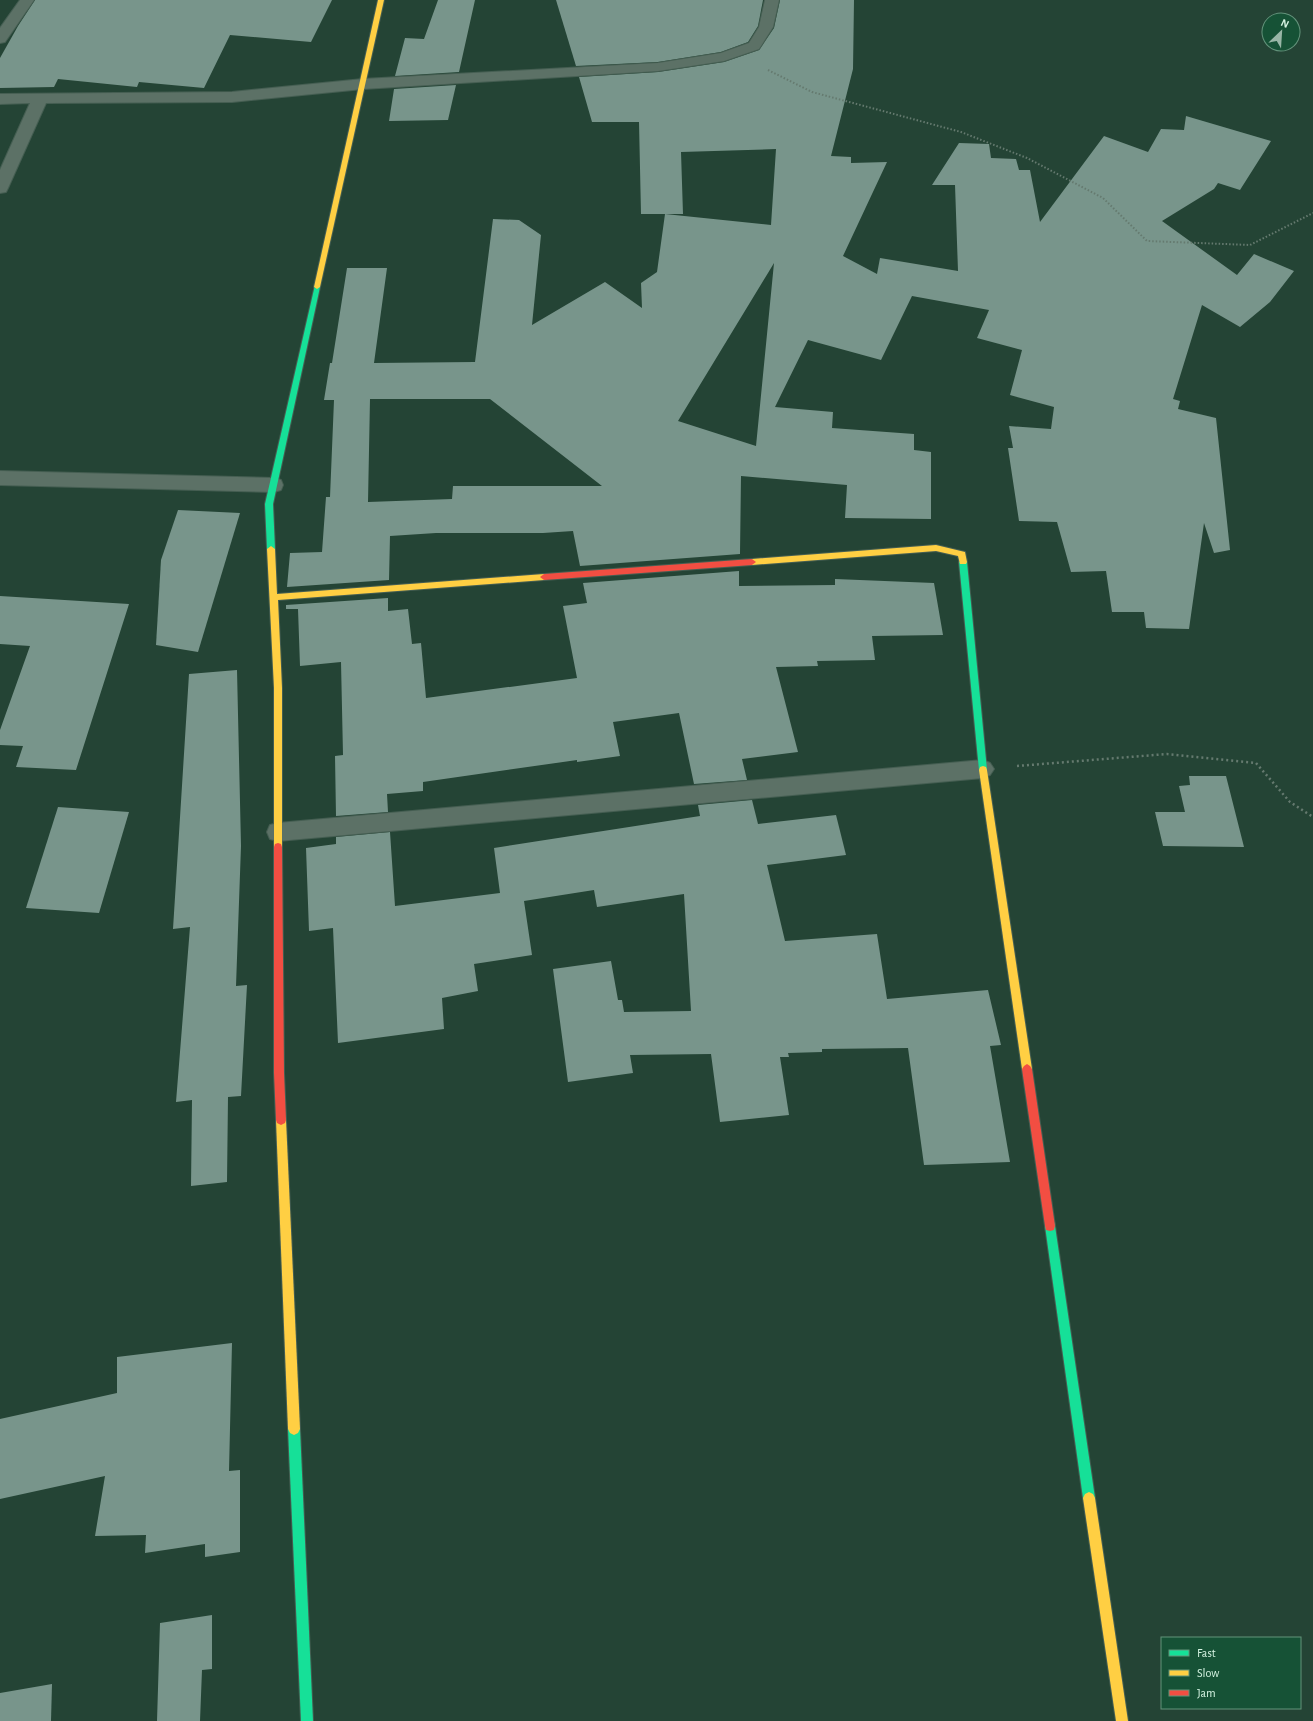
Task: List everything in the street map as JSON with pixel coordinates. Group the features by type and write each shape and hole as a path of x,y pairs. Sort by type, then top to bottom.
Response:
{"street":[{"path":"0,39 27,0"},
{"path":"308,1721 279,1074 278,688 269,504 381,0"},
{"path":"0,99 232,97 363,84 658,67 724,57 754,46 766,27 772,0"},
{"path":"0,188 40,99"},
{"path":"0,478 274,485"},
{"path":"274,597 936,548 962,554 983,769 1122,1721"},
{"path":"278,832 983,769"}],"path":[{"path":"754,46 765,69 812,92 960,132 1027,158 1103,198 1147,241 1250,245 1313,213"},
{"path":"983,769 1167,754 1256,763 1290,802 1313,818"}],"building":[{"path":"35,0 332,0 311,42 230,35 204,88 139,82 137,87 58,79 54,87 0,88 0,58"},
{"path":"438,0 475,0 459,72 395,76 405,38 424,39"},
{"path":"556,0 763,0 758,26 748,42 721,52 658,62 576,66"},
{"path":"780,0 854,0 853,69 831,156 851,157 851,163 887,162 843,256 877,274 880,258 958,271 955,185 932,185 959,143 989,144 991,158 1016,159 1019,170 1030,170 1040,222 1104,136 1148,152 1161,129 1184,130 1186,116 1271,141 1240,190 1218,183 1214,189 1162,221 1237,275 1254,254 1294,271 1270,302 1240,327 1202,305 1173,399 1180,401 1178,409 1216,418 1230,550 1214,553 1204,523 1189,629 1146,628 1144,612 1112,612 1106,571 1071,572 1057,522 1019,521 1008,448 1013,448 1009,426 1051,429 1054,407 1010,395 1022,350 977,338 989,310 912,296 881,360 808,340 775,407 833,412 832,428 914,434 914,450 931,452 931,519 845,518 847,485 741,476 740,554 580,566 573,531 543,533 436,533 390,536 389,580 287,587 290,553 322,552 326,497 330,497 334,400 324,400 330,363 332,363 347,268 387,268 374,363 475,362 493,219 519,220 541,235 532,325 605,282 642,308 641,283 657,272 665,214 641,214 639,122 592,122 579,77 658,72 724,62 759,50 774,28","holes":["776,149 771,225 665,214 683,214 681,152","774,263 756,446 678,421 768,273","370,399 490,399 602,486 453,486 452,499 368,502"]},
{"path":"456,85 448,120 389,121 394,89"},
{"path":"178,510 240,513 198,652 156,645 161,560"},
{"path":"739,571 739,586 835,585 835,579 934,583 943,635 872,636 875,660 817,661 818,666 776,667 798,752 742,759 747,780 694,784 679,713 613,722 620,756 577,762 577,760 423,782 423,791 387,794 388,812 336,816 335,756 343,755 341,662 300,666 298,609 286,609 286,605 388,598 388,611 408,609 412,644 421,643 426,698 577,678 563,606 587,603 583,583"},
{"path":"0,596 129,604 76,770 16,767 23,746 0,745 0,730 30,646 0,644"},
{"path":"237,670 241,846 236,986 247,985 241,1096 228,1097 227,1182 191,1186 192,1100 176,1102 190,927 173,929 189,674"},
{"path":"1189,776 1226,776 1244,847 1163,846 1155,812 1185,812 1179,786 1190,785"},
{"path":"752,800 758,824 836,815 846,855 767,865 785,941 877,934 887,999 988,990 1001,1045 990,1046 1010,1162 924,1165 908,1048 822,1049 822,1052 788,1053 789,1057 780,1057 789,1115 720,1122 711,1054 630,1055 633,1073 568,1082 553,969 611,961 618,1000 622,1000 624,1012 691,1011 684,894 597,907 594,890 524,901 532,955 474,964 478,991 442,998 444,1029 338,1043 333,928 309,931 306,848 336,844 336,837 390,832 395,906 500,893 494,848 700,816 698,805"},
{"path":"58,807 129,812 99,913 26,908"},
{"path":"232,1343 229,1471 240,1470 240,1552 205,1557 205,1544 145,1553 146,1535 95,1536 105,1476 0,1499 0,1419 117,1393 117,1357"},
{"path":"212,1615 212,1669 202,1670 200,1721 157,1721 160,1623"},
{"path":"52,1684 51,1721 0,1721 0,1693"}],"traffic: fast":[{"path":"271,549 269,504 317,287"},
{"path":"963,562 983,770"},
{"path":"1050,1226 1089,1498"},
{"path":"294,1429 307,1721"}],"traffic: slow":[{"path":"317,287 381,0"},
{"path":"752,562 936,548 962,554 963,562"},
{"path":"271,549 278,688 278,847"},
{"path":"274,597 544,577"},
{"path":"983,770 1027,1069"},
{"path":"281,1120 294,1429"},
{"path":"1089,1498 1122,1721"}],"traffic: jam":[{"path":"544,577 752,562"},
{"path":"278,847 279,1073 281,1120"},
{"path":"1027,1069 1050,1226"}]}
